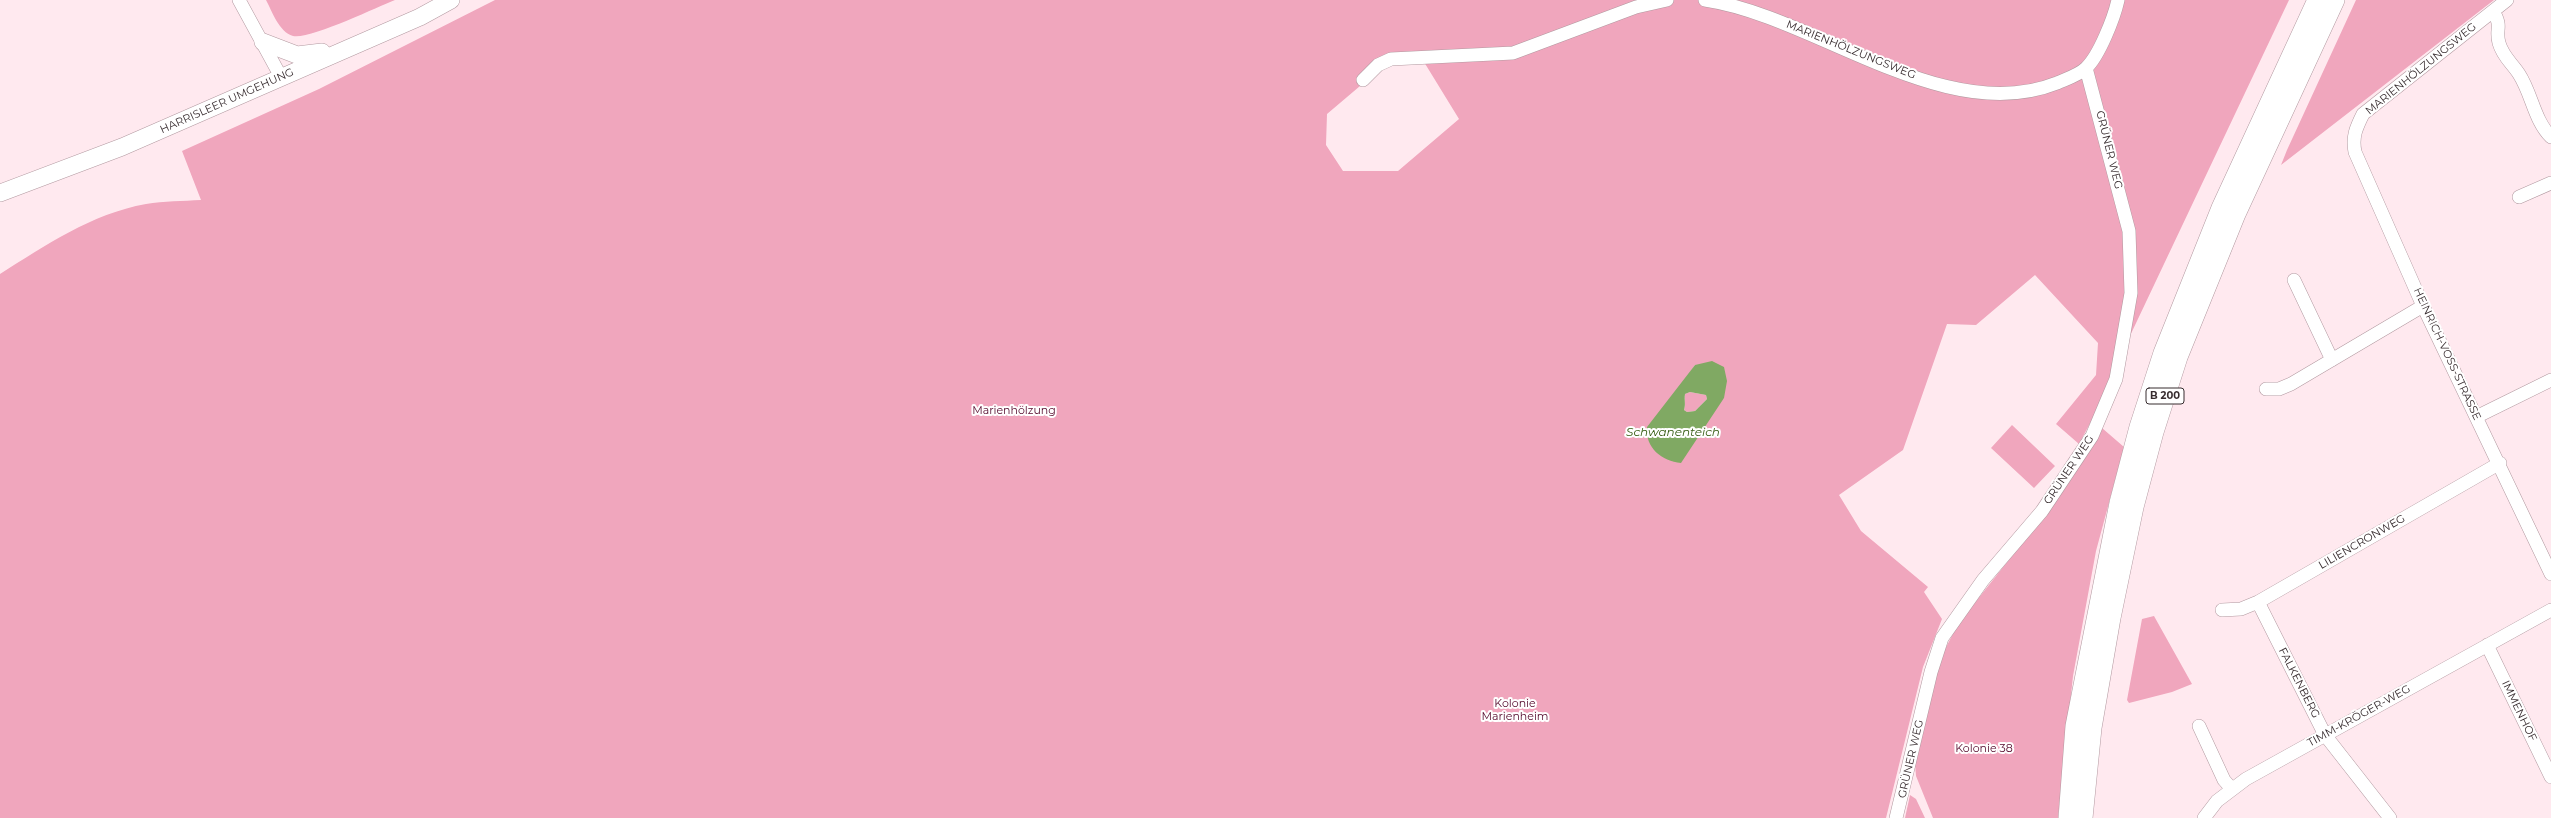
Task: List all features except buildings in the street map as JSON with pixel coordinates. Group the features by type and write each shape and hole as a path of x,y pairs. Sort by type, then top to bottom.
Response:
{"highway":[{"name":"B 200","path":"2068,818 2075,726 2119,503 2139,427 2163,353 2221,208 2317,0"},
{"name":"B 200","path":"2083,818 2092,728 2111,618 2134,507 2156,424 2178,357 2236,214 2335,0"}],"main road":[{"name":"HARRISLEER UMGEHUNG","path":"0,193 122,147 420,16 451,0"},
{"path":"263,42 297,55 338,51"}],"street":[{"path":"239,0 281,77"},
{"path":"1363,80 1378,65 1390,59 1513,53 1636,7 1667,0"},
{"name":"MARIENHÖLZUNGSWEG","path":"1705,0 1728,3 1760,13 1868,59 1921,78 1963,90 1987,94 2028,92 2048,86 2086,68"},
{"path":"2086,68 2105,35 2118,0"},
{"name":"MARIENHÖLZUNGSWEG","path":"2354,131 2363,114 2507,0"},
{"path":"2493,11 2500,22 2499,43 2507,61 2519,74 2544,130 2551,137"},
{"name":"GRÜNER WEG","path":"1896,818 1906,784 1931,672 1942,638 1983,580 2042,511 2092,436 2116,379 2131,293 2129,231 2086,68"},
{"name":"HEINRICH-VOSS-STRASSE","path":"2354,131 2355,152 2423,306 2476,417 2500,463 2551,574"},
{"path":"2519,197 2551,183"},
{"path":"2294,280 2332,360"},
{"path":"2266,389 2279,389 2291,384 2423,306"},
{"path":"2476,417 2551,380"},
{"name":"LILIENCRONWEG","path":"2222,610 2236,610 2258,602 2500,463"},
{"name":"FALKENBERG","path":"2258,602 2325,735 2390,818"},
{"name":"TIMM-KRÖGER-WEG","path":"2204,818 2231,788 2551,610"},
{"name":"IMMENHOF","path":"2488,646 2551,777"},
{"path":"2199,726 2224,780 2231,788"}],"green space":[{"path":"266,0 395,0 328,28 301,36 293,36 288,34 280,26"},
{"name":"Marienhölzung","path":"495,0 2289,0 2128,340 2111,384 2079,444 2056,424 2096,375 2098,343 2035,275 1976,325 1947,324 1903,450 1839,495 1861,531 1928,587 1924,592 1942,619 1923,667 1886,818 0,818 0,274 34,252 70,232 106,215 146,204 201,200 182,151 319,89","holes":["1424,62 1459,119 1398,171 1343,171 1326,145 1327,114 1386,64","1695,365 1724,398 1646,437"]},
{"path":"2356,0 2494,0 2281,165 2287,150"},
{"path":"1690,392 1706,395 1707,399 1695,411 1687,412 1684,410 1685,394"},
{"path":"2012,425 2055,466 2034,488 1991,448"},
{"name":"Kolonie 38","path":"2102,428 2124,447 2096,551 2073,676 2058,818 1933,818 1916,776 1915,764 1941,657 1958,624 2046,513"},
{"path":"2154,616 2192,684 2172,692 2129,703 2127,700 2142,619"},
{"path":"1910,795 1916,799 1925,818 1905,818"}],"water":[{"name":"Schwanenteich","path":"1712,361 1724,367 1727,381 1724,398 1681,463 1674,462 1661,456 1652,447 1647,434 1647,427 1695,365","holes":["1690,392 1706,395 1707,399 1695,411 1687,412 1684,410 1685,394"]}],"park label":[{"name":"Kolonie Marienheim","path":"1515,710"}]}
